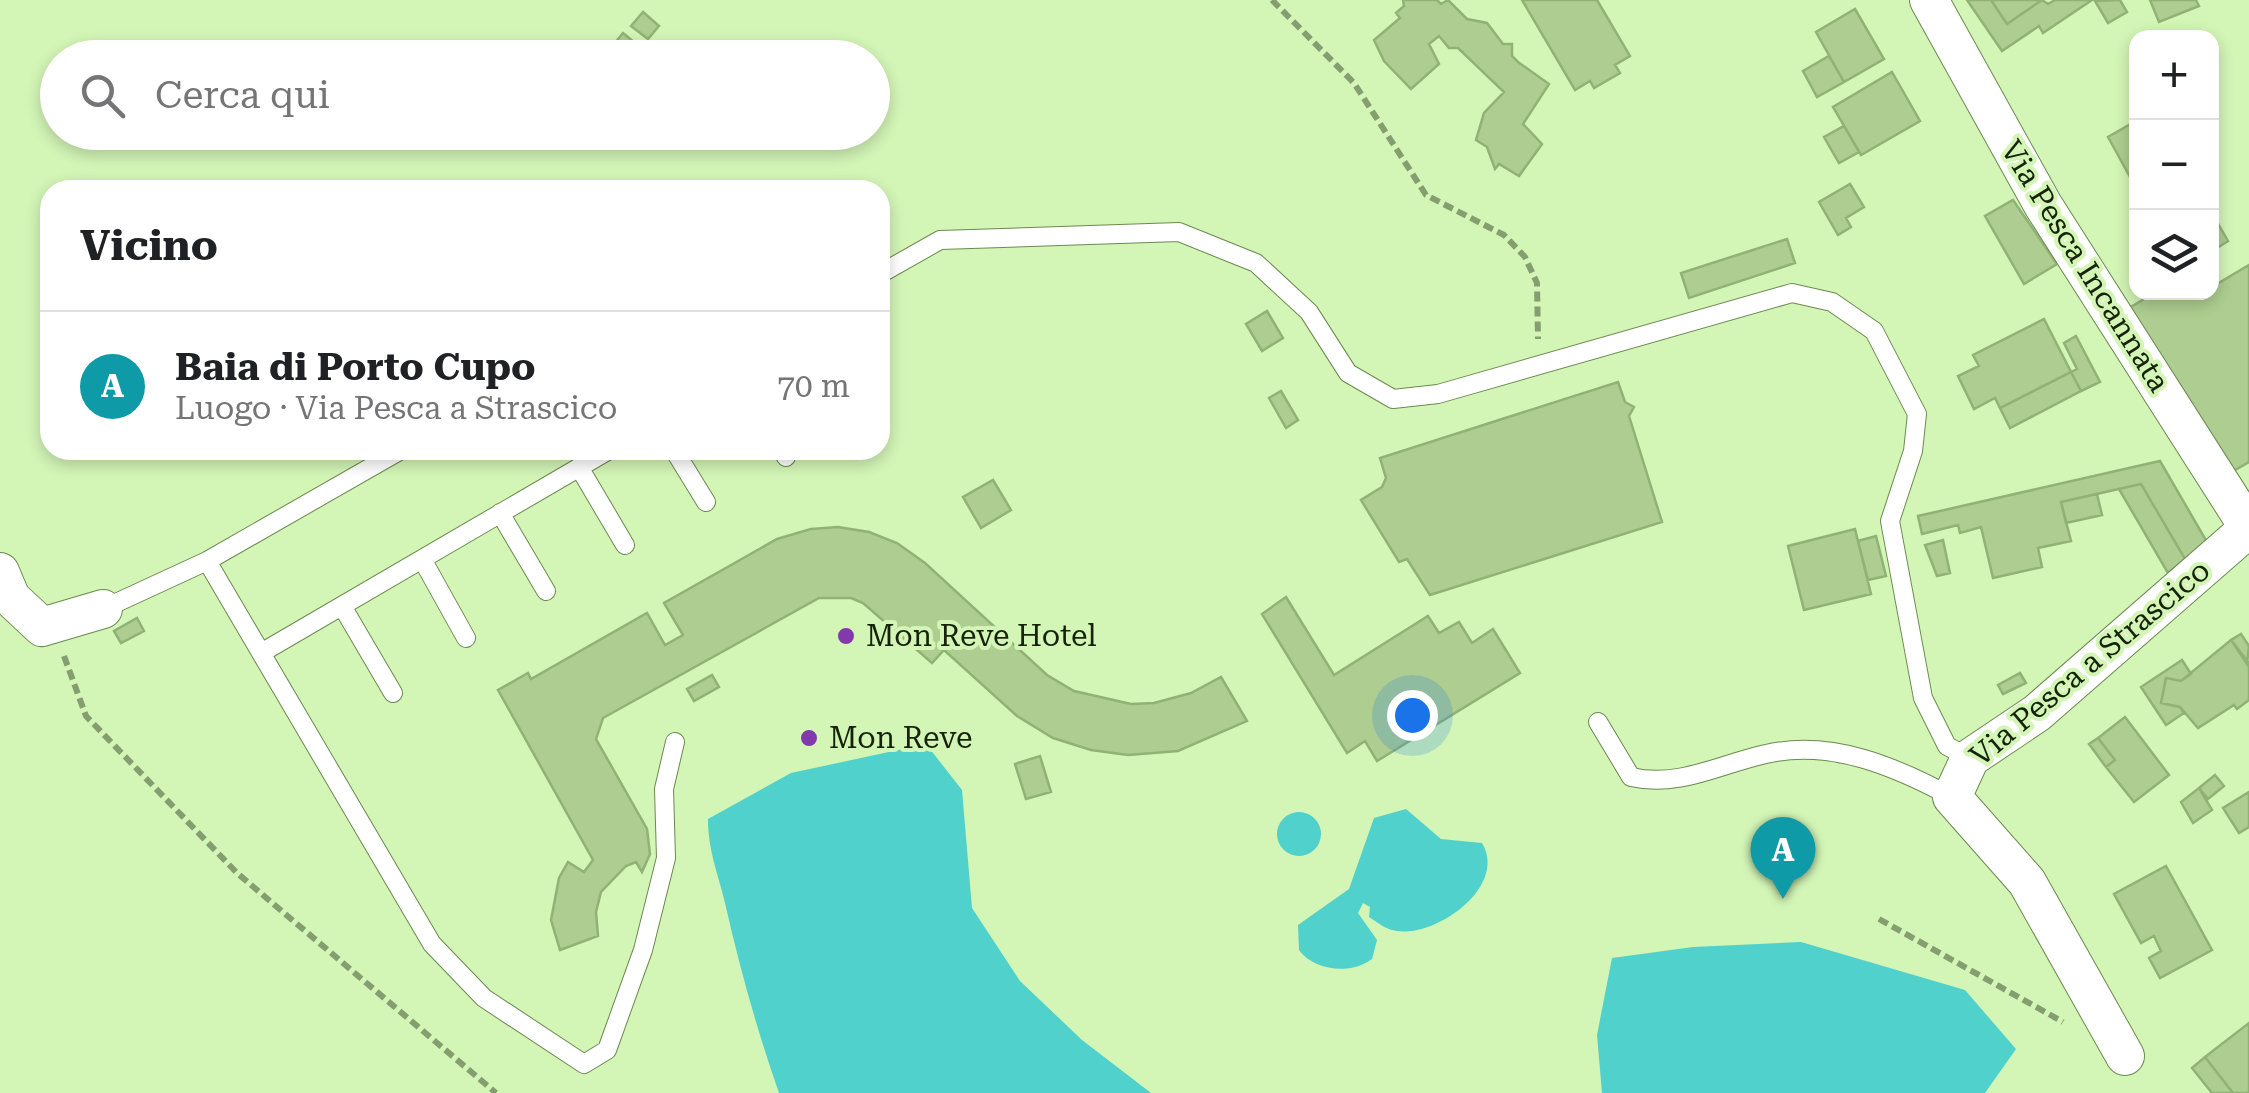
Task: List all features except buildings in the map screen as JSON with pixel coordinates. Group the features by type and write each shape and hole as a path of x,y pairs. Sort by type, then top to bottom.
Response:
{"street":[{"name":"Via Pesca Incannata","path":"1929,0 2043,205 2249,528"},
{"name":"Via Pesca a Strascico","path":"2125,1056 2027,882 1952,797 1970,758 2037,713 2249,528"},
{"path":"0,572 11,598 42,627 104,609"}],"lane":[{"path":"890,268 940,240 1180,232 1256,263 1309,312 1348,373 1392,399 1438,394 1792,293 1832,302 1874,331 1917,414 1912,451 1890,520 1923,698 1947,746 1970,758"},
{"path":"104,609 207,561 383,460"},
{"path":"261,653 592,460"},
{"path":"680,460 706,502"},
{"path":"580,467 624,545"},
{"path":"500,513 546,591"},
{"path":"422,559 466,638"},
{"path":"207,561 432,944 484,998 584,1064 607,1050 643,950 666,858 664,789 674,742"},
{"path":"342,606 393,693"},
{"path":"1598,722 1631,777 1657,783 1768,753 1821,751 1892,764 1952,797"}],"path":[{"path":"1272,0 1354,82 1426,195 1504,235 1525,257 1537,283 1539,365"},
{"path":"42,627 71,664 86,716 146,782 262,896 496,1093"},
{"path":"1879,919 2125,1056"}],"water":[{"path":"926,744 962,790 972,908 1020,981 1082,1040 1151,1093 779,1093 737,952 712,852 708,819 791,773"},
{"path":"1406,809 1441,839 1482,843 1487,859 1485,876 1477,891 1448,917 1413,931 1383,926 1369,917 1370,907 1363,903 1358,913 1377,940 1372,959 1344,969 1314,963 1299,950 1298,925 1349,889 1374,818"},
{"path":"1299,812 1314,819 1321,834 1314,849 1299,856 1284,849 1277,834 1284,819"},
{"path":"1801,942 1965,990 2016,1049 1985,1093 1602,1093 1597,1035 1612,958 1693,947"}],"place":[{"name":"Mon Reve Hotel","path":"846,636"},
{"name":"Mon Reve","path":"809,738"},
{"name":"Baia di Porto Cupo","path":"1783,899"}]}
